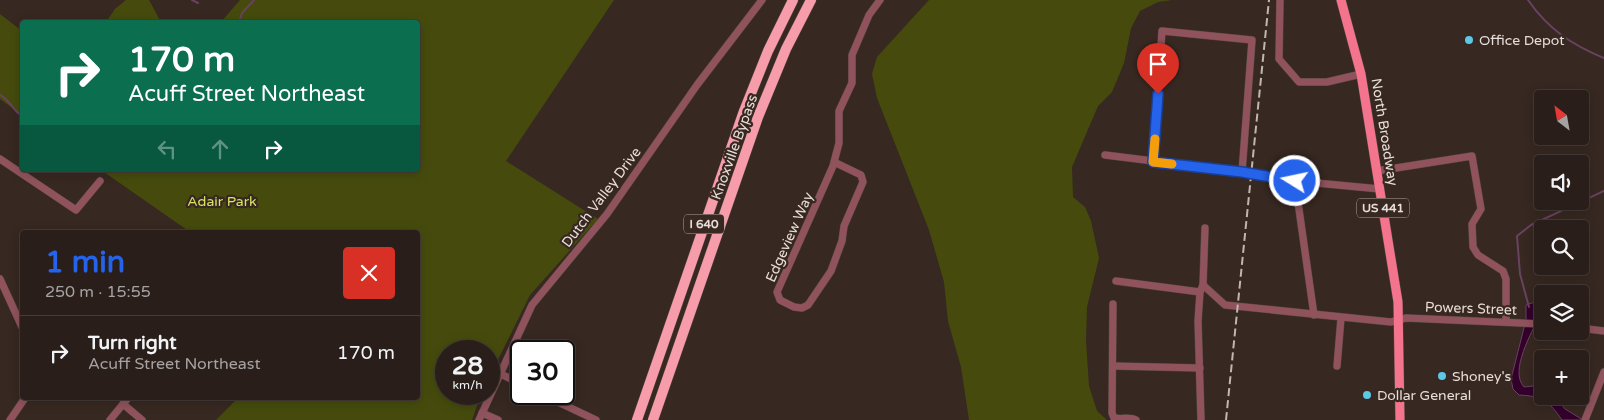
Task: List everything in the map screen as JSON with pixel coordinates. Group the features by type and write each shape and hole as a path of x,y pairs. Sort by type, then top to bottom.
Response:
{"highway":[{"path":"762,66 767,38 786,0"},
{"name":"Knoxville Bypass","path":"637,420 744,111 762,66 793,0"},
{"name":"Knoxville Bypass","path":"653,420 758,117 786,49 811,0"}],"main road":[{"name":"North Broadway","path":"1342,0 1361,74 1399,320 1400,420"}],"street":[{"name":"Dutch Valley Drive","path":"500,372 532,305 607,214 697,86 762,0"},
{"name":"Edgeview Way","path":"834,162 861,175 864,182 844,226 842,241 831,271 808,305 802,308 794,307 780,300 777,292 815,211 834,162 839,143 839,111 852,83 852,55 869,15 880,0"},
{"path":"1280,0 1279,59 1298,82 1327,82 1361,74"},
{"path":"1153,162 1162,31 1252,40 1242,172"},
{"path":"1104,155 1242,172 1295,181 1380,189"},
{"path":"1377,171 1472,156 1480,209 1473,221 1473,247 1478,255 1503,271 1506,279 1506,322"},
{"path":"0,159 76,210 100,181"},
{"path":"1295,181 1314,315"},
{"path":"1201,420 1198,322 1205,228"},
{"path":"0,279 20,324"},
{"path":"1116,281 1202,288"},
{"name":"Powers Street","path":"1202,288 1225,305 1341,318 1391,322 1406,318 1534,324"},
{"path":"1113,304 1112,413 1114,418 1120,420 1131,418 1136,420"},
{"path":"1337,366 1341,318"},
{"path":"1589,329 1604,331"},
{"path":"1113,366 1200,368"},
{"path":"1585,419 1604,372"},
{"path":"10,420 24,400"},
{"path":"110,420 126,401 142,420"},
{"path":"564,405 596,420"},
{"path":"480,416 498,420"}],"green space":[{"path":"126,0 149,0 160,20 107,20 115,9"},
{"name":"Adair Park","path":"240,0 614,0 506,161 598,219 530,295 500,356 500,340 435,340 435,405 477,405 472,420 216,420 236,400 420,400 420,230 187,230 104,172 420,172 420,20 223,20"},
{"path":"929,0 1172,0 1158,2 1140,11 1131,28 1124,63 1112,92 1098,106 1072,167 1073,197 1085,207 1091,221 1099,258 1087,307 1086,341 1089,386 1097,411 1107,420 969,420 961,367 948,321 944,282 929,230 877,98 872,74 877,57"},
{"path":"0,14 20,29 20,114 0,99"}],"shaded area":[{"path":"1534,302 1534,327 1523,351 1519,371 1520,380 1524,387 1534,386 1534,397 1519,395 1513,389 1511,379 1526,320 1526,305"},
{"path":"1550,405 1562,405 1583,420 1562,420"}],"waterway":[{"path":"192,0 198,3"},
{"path":"240,20 242,13 254,0"},
{"path":"1528,0 1552,28 1581,48 1604,58"},
{"path":"0,95 20,114"},
{"path":"1529,307 1520,274 1517,236 1531,225 1604,191"}],"railway":[{"path":"1226,420 1269,0"}],"slow traffic":[{"path":"1155,139 1153,162 1172,164"}],"place":[{"name":"Office Depot","path":"1469,40"},
{"name":"Shoney's","path":"1442,376"},
{"name":"Dollar General","path":"1367,395"}],"route":[{"path":"1158,94 1153,162 1242,172 1295,181"}]}
